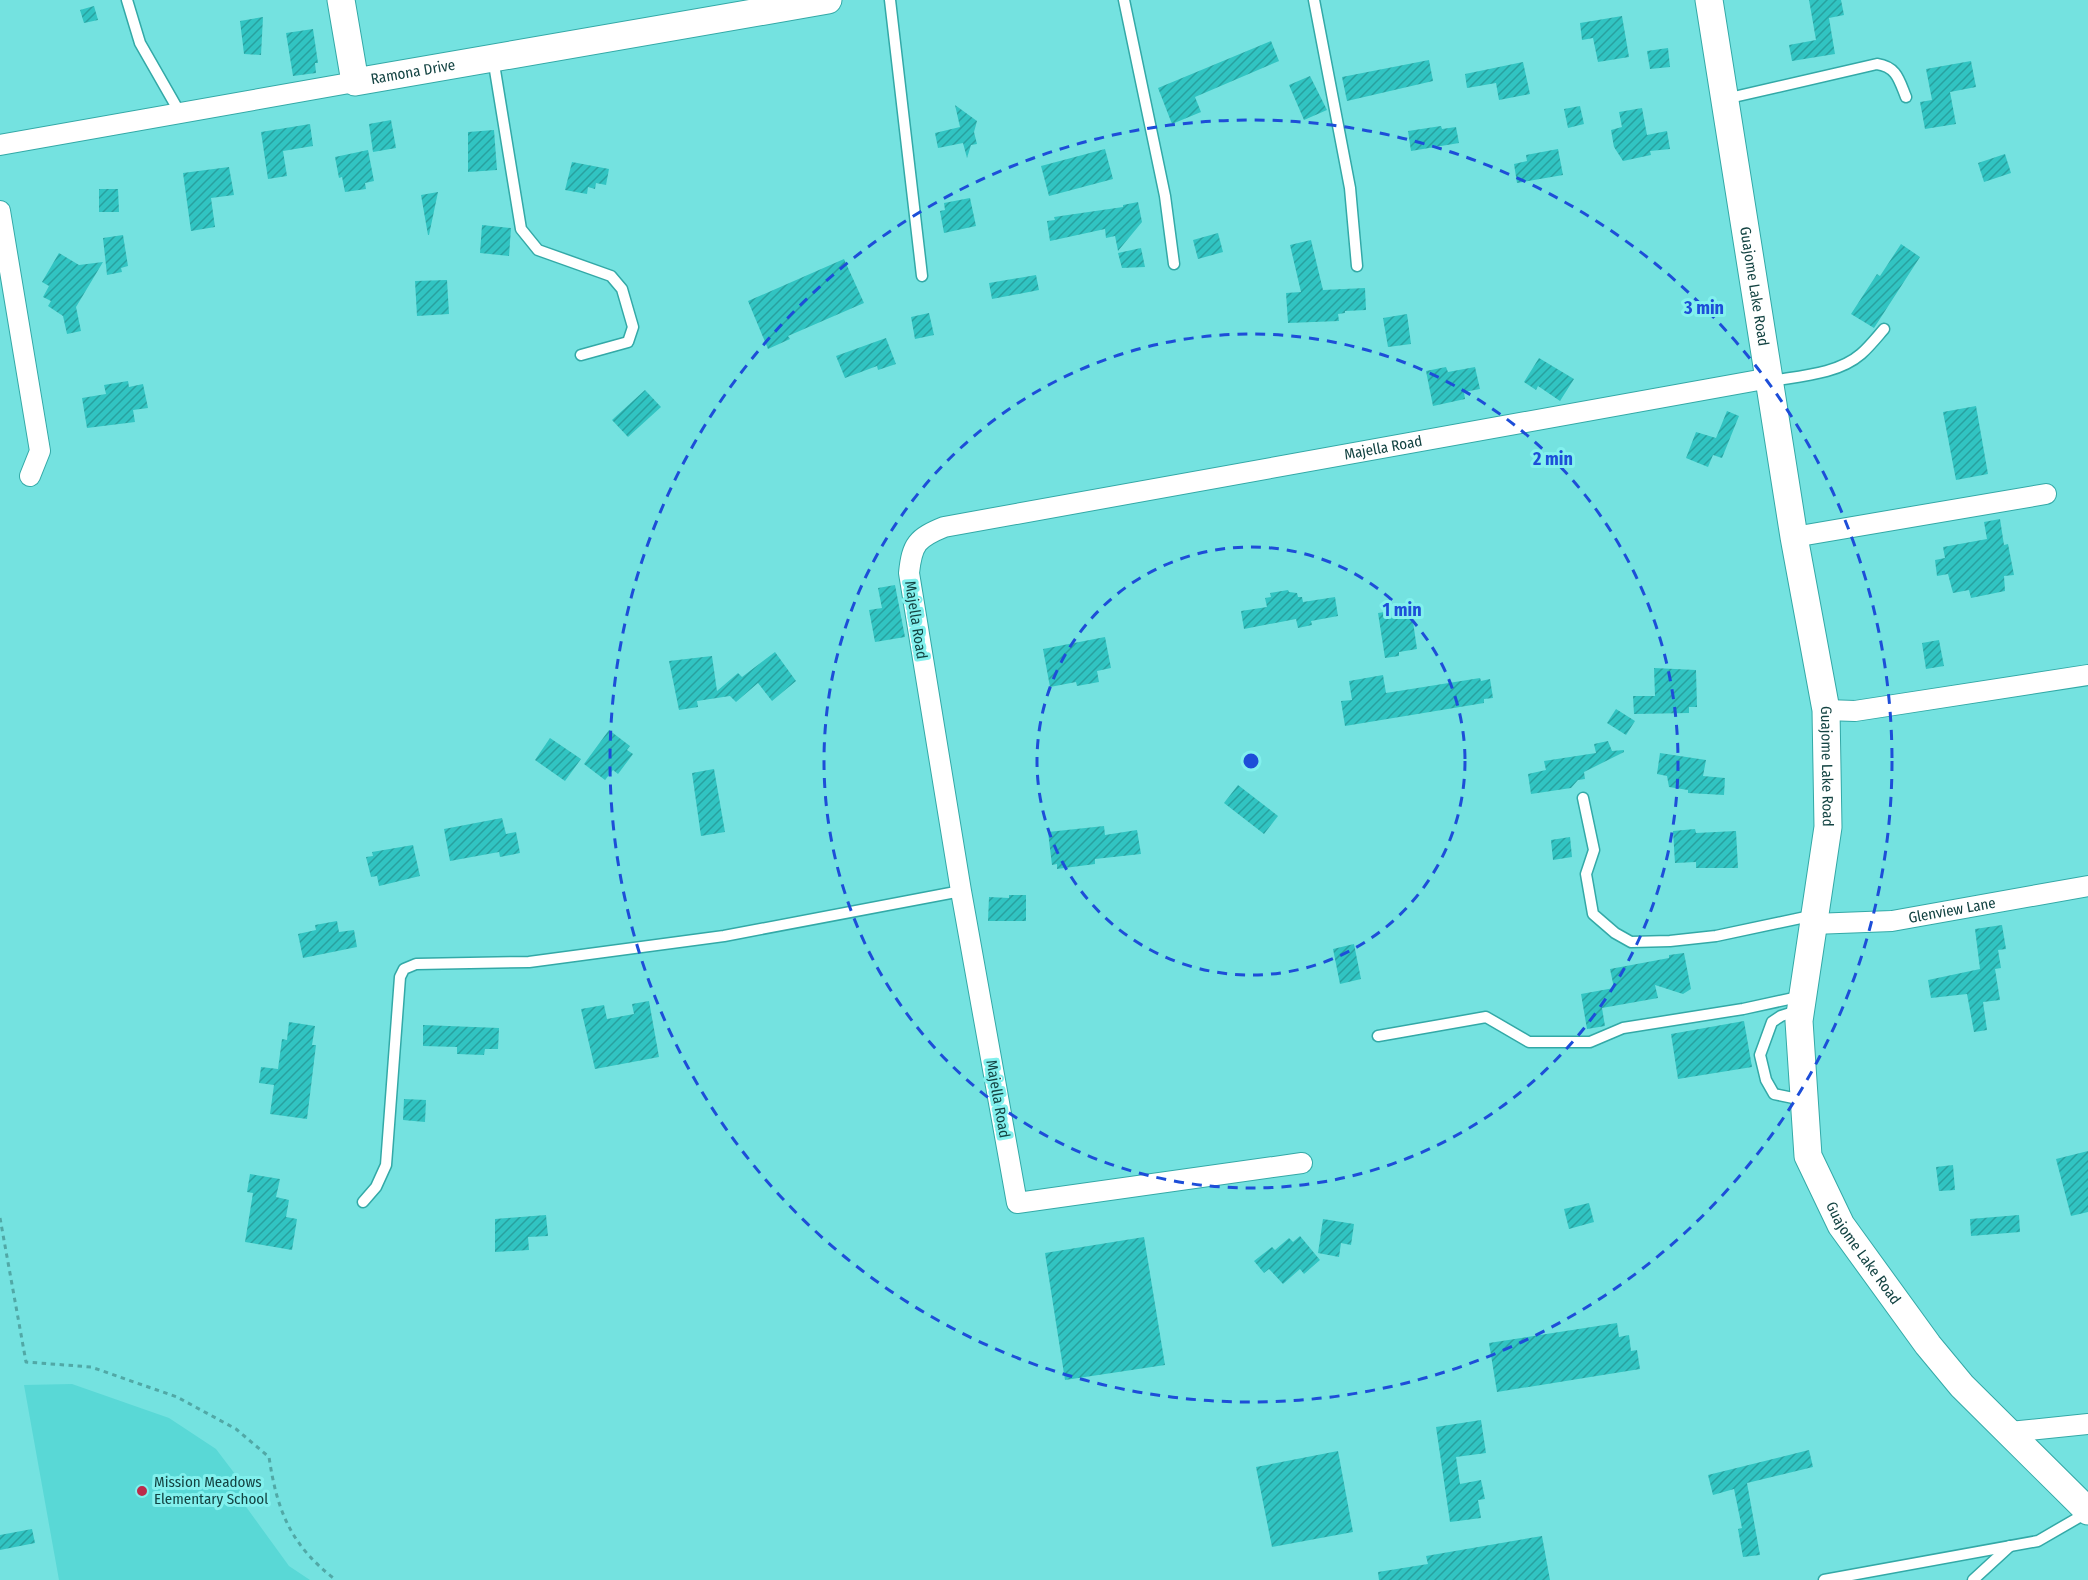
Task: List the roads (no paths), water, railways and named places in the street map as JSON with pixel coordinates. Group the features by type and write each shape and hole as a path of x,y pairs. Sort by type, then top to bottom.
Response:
{"street":[{"path":"341,0 355,82"},
{"name":"Ramona Drive","path":"0,145 828,0"},
{"name":"Guajome Lake Road","path":"1708,0 1794,537 1826,710 1828,826 1802,1003 1804,1101 1808,1156 1841,1225 1928,1345 1962,1386 2088,1511"},
{"path":"0,211 40,451 30,476"},
{"name":"Majella Road","path":"1302,1163 1017,1203 961,891 909,573 912,550 925,535 944,527 1770,380"},
{"path":"1794,537 2046,494"},
{"path":"1826,710 1855,711 2088,675"},
{"name":"Glenview Lane","path":"1814,919 1892,921 2088,886"},
{"path":"2010,1432 2088,1424"}],"lane":[{"path":"127,0 140,43 180,113"},
{"path":"890,0 922,276"},
{"path":"1124,0 1166,195 1174,264"},
{"path":"1314,0 1350,188 1357,266"},
{"path":"493,58 521,229 538,250 611,276 622,289 633,327 628,342 581,355"},
{"path":"1725,99 1877,64 1888,66 1896,72 1906,97"},
{"path":"1770,380 1828,370 1846,363 1861,354 1884,329"},
{"path":"1583,798 1594,850 1586,874 1593,914 1615,933 1631,942 1716,936 1814,919"},
{"path":"363,1202 376,1187 386,1165 400,977 404,969 416,964 529,962 724,936 961,891"},
{"path":"1378,1036 1486,1017 1529,1042 1555,1044 1590,1042 1623,1028 1743,1009 1802,1003"},
{"path":"1802,1003 1772,1022 1760,1054 1766,1080 1774,1094 1804,1101"},
{"path":"1824,1580 2038,1541 2088,1511"},
{"path":"1973,1580 2010,1546"}],"place":[{"name":"Mission Meadows Elementary School","path":"142,1491"}]}
